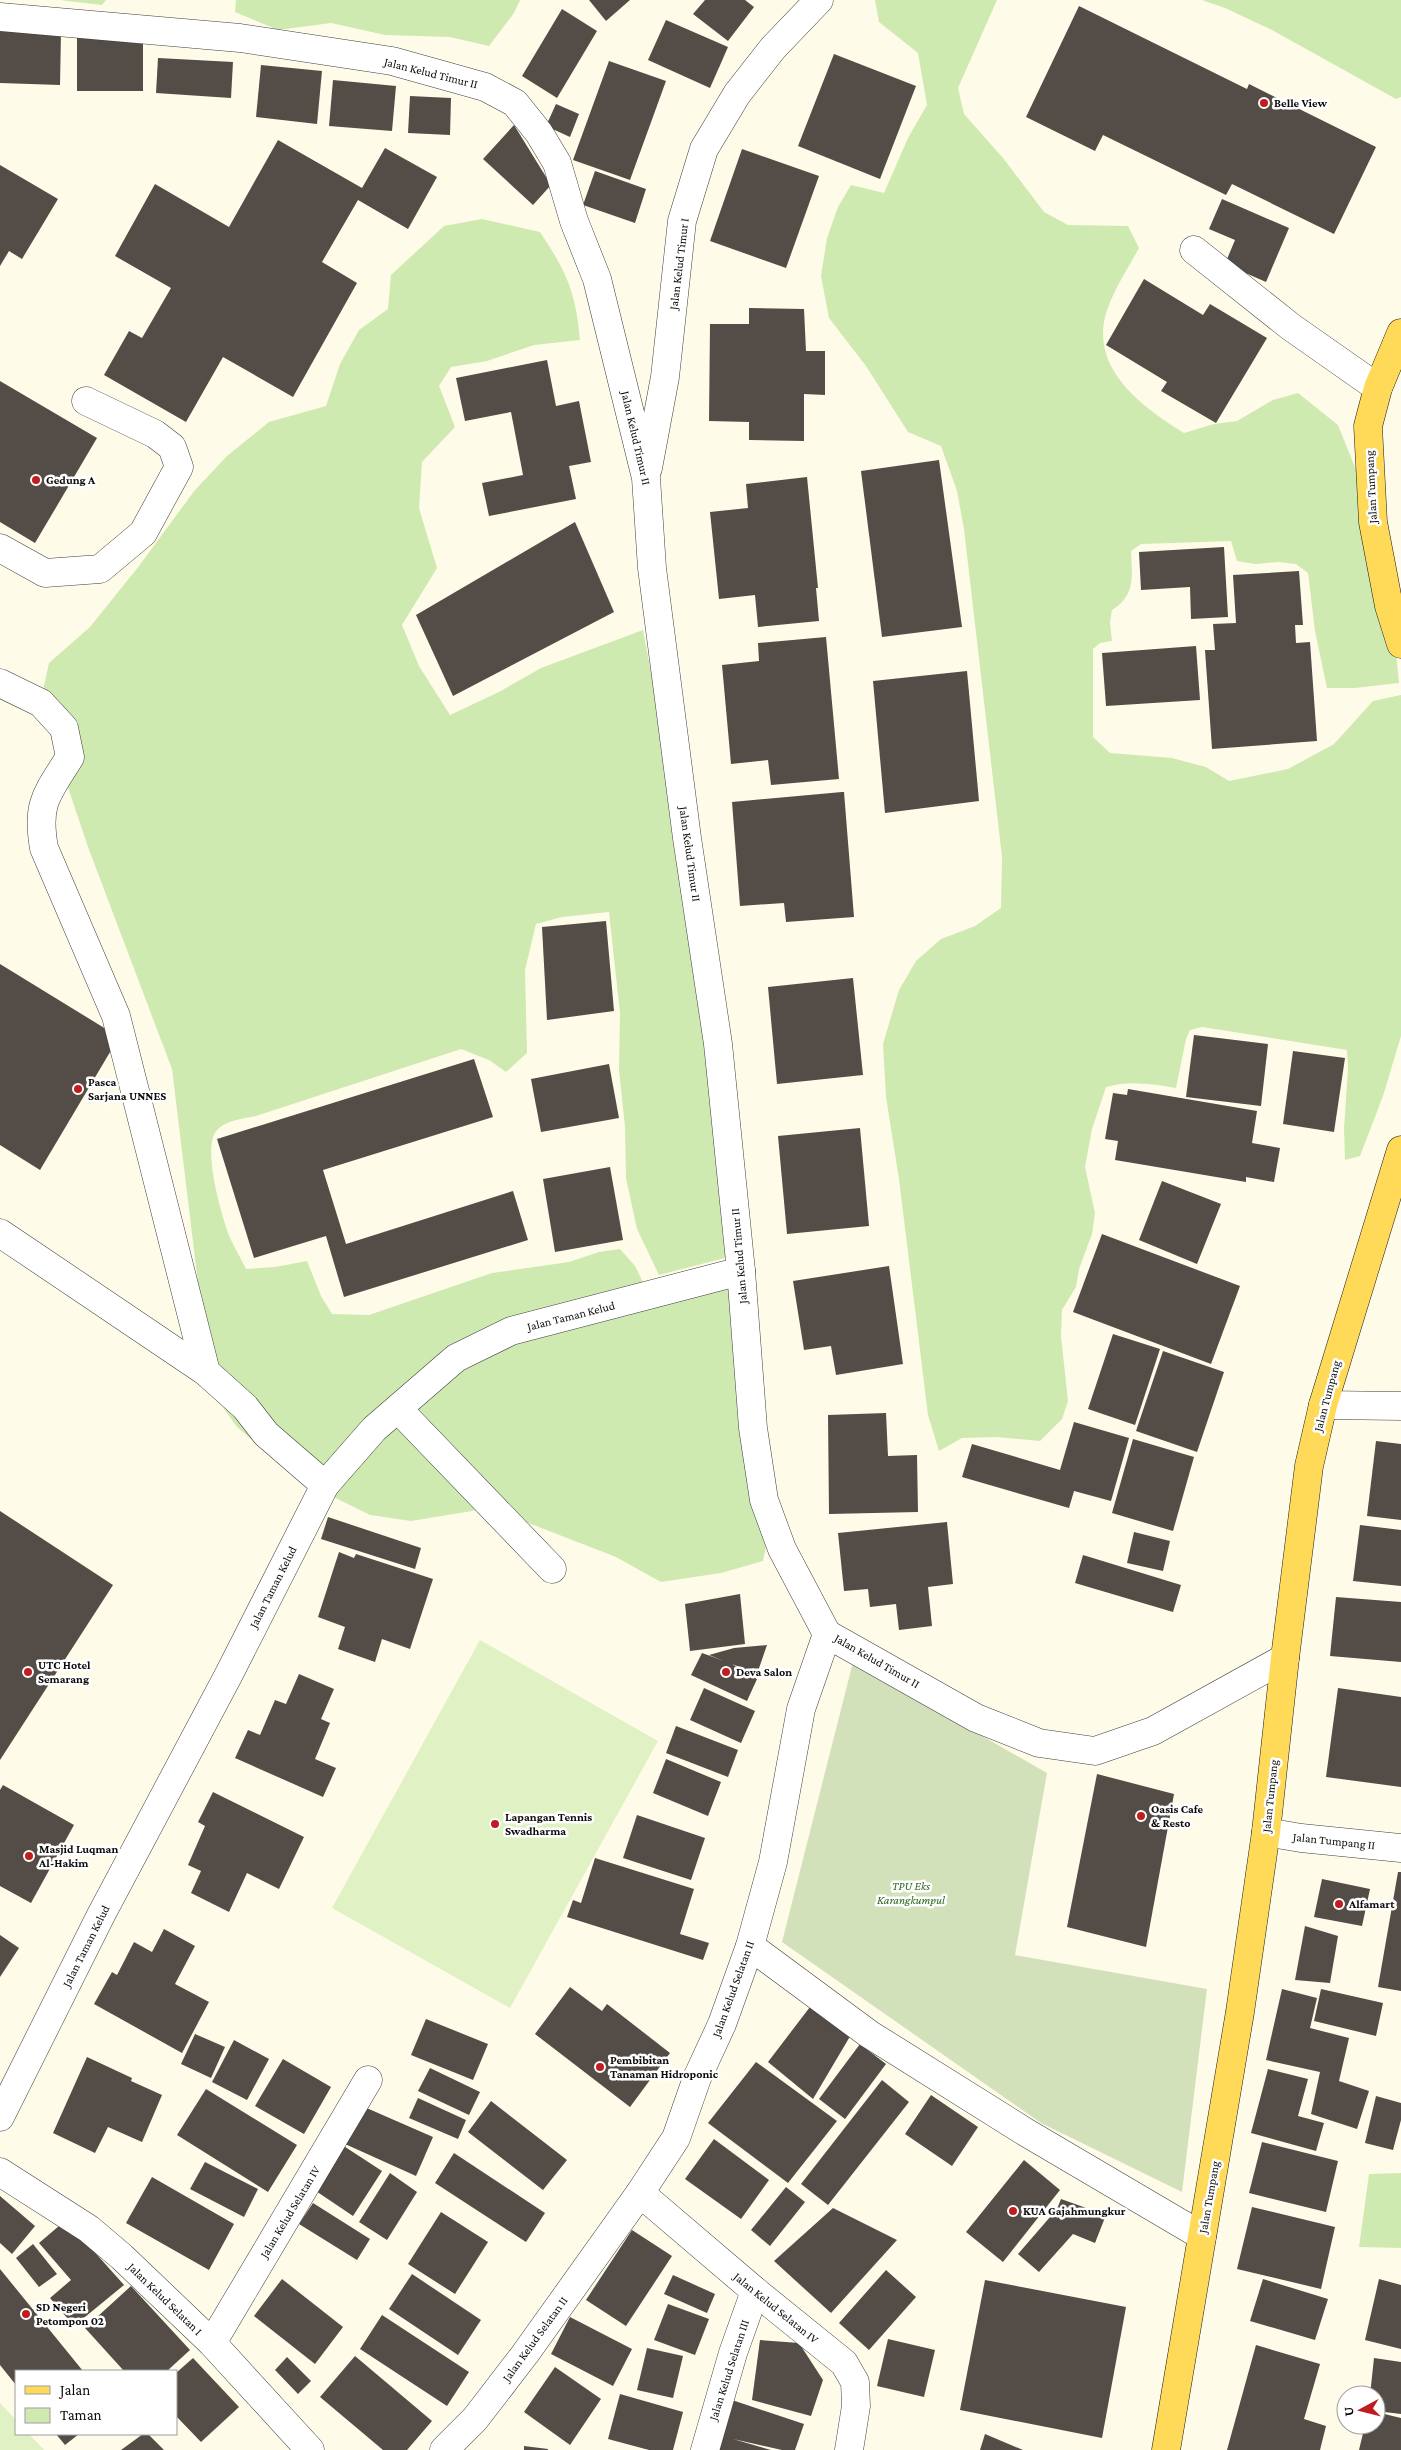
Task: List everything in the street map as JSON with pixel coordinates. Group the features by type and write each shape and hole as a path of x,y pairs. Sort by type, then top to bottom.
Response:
{"main road":[{"name":"Jalan Tumpang","path":"1401,333 1378,388 1368,426 1372,522 1389,606 1401,644"},
{"name":"Jalan Tumpang","path":"1166,2450 1240,2012 1266,1832 1309,1466 1323,1405 1401,1150"}],"street":[{"name":"Jalan Kelud Timur I","path":"646,478 665,378 682,222 704,149 737,94 773,48 819,0"},
{"name":"Jalan Kelud Timur II","path":"0,17 240,38 392,62 485,87 515,104 539,133 557,163 574,221 597,279 646,478 652,568 687,838 718,1044 741,1271 753,1428 764,1500 782,1549 827,1634 976,1718 1038,1743 1095,1751 1153,1731 1285,1658"},
{"path":"1194,250 1297,332 1378,388"},
{"path":"0,548 45,574 100,569 143,533 179,467 172,447 155,434 86,400"},
{"path":"0,683 41,703 64,728 70,757 44,799 39,824 44,848 116,1016 206,1372"},
{"path":"0,1234 206,1372 245,1408 266,1434 325,1485"},
{"name":"Jalan Taman Kelud","path":"0,2117 102,1915 228,1676 325,1485 374,1430 456,1358 511,1331 741,1271"},
{"path":"1323,1405 1401,1406"},
{"path":"398,1409 552,1568"},
{"name":"Jalan Kelud Selatan II","path":"444,2450 475,2419 525,2354 640,2193 676,2138 697,2078 722,2024 750,1946 773,1862 801,1709 827,1634"},
{"name":"Jalan Tumpang II","path":"1266,1832 1300,1838 1401,1848"},
{"path":"750,1946 870,2034 1027,2133 1202,2236"},
{"name":"Jalan Kelud Selatan IV","path":"212,2343 368,2080"},
{"name":"Jalan Kelud Selatan I","path":"0,2172 89,2229 122,2257 212,2343 310,2450"},
{"name":"Jalan Kelud Selatan IV","path":"640,2193 844,2363 855,2382 856,2406 849,2450"},
{"name":"Jalan Kelud Selatan III","path":"705,2450 733,2353 756,2291"}],"green space":[{"path":"60,0 106,0 102,5"},
{"path":"236,0 520,0 514,13 489,46 450,37 385,35 331,23 278,30 235,12"},
{"path":"875,0 997,0 958,88 964,114 1003,158 1044,212 1068,225 1128,226 1139,248 1111,300 1105,317 1103,336 1106,354 1114,371 1138,400 1184,433 1214,424 1237,421 1273,400 1298,393 1338,425 1364,490 1396,653 1399,683 1355,688 1327,688 1315,631 1308,573 1296,564 1279,562 1255,564 1237,561 1231,541 1141,544 1131,551 1132,577 1129,591 1120,604 1112,610 1110,622 1112,641 1100,643 1093,649 1093,737 1110,753 1172,758 1206,767 1229,781 1288,769 1334,744 1373,701 1401,695 1401,1036 1383,1096 1360,1156 1345,1160 1344,1128 1348,1069 1347,1050 1202,1027 1190,1030 1186,1039 1176,1088 1133,1083 1106,1087 1092,1129 1085,1167 1095,1213 1092,1234 1079,1269 1076,1287 1062,1310 1061,1336 1068,1401 1062,1419 1040,1441 996,1437 962,1438 939,1451 928,1415 899,1179 886,1097 883,1044 899,990 916,961 941,939 975,926 1001,908 1002,857 964,529 957,491 941,446 908,432 866,366 829,318 821,276 827,238 838,207 851,185 884,193 908,138 927,105 918,53 879,22"},
{"path":"1202,0 1401,0 1401,97 1396,99 1272,30 1225,8"},
{"path":"482,219 540,232 557,259 568,283 576,308 580,340 534,345 487,361 451,367 439,386 455,427 422,462 419,508 437,568 402,625 419,666 450,715 499,692 541,668 643,630 684,848 744,1253 659,1275 637,1229 626,1178 625,1127 619,1070 620,1013 609,912 562,917 536,924 525,970 527,1053 506,1072 489,1060 461,1049 256,1116 239,1119 223,1125 215,1133 211,1154 212,1169 230,1238 246,1269 275,1267 307,1261 321,1296 332,1314 369,1315 492,1273 569,1262 599,1252 620,1249 635,1266 644,1284 745,1288 776,1499 763,1561 721,1573 661,1582 616,1557 490,1508 411,1521 370,1515 297,1479 237,1427 217,1399 200,1299 172,1069 88,847 40,704 49,663 90,627 139,566 195,490 227,456 269,422 326,406 340,364 359,330 388,309 391,275 444,226"},
{"name":"Lapangan Tennis Swadharma","path":"480,1640 658,1741 510,2008 332,1908"},
{"name":"TPU Eks Karangkumpul","path":"853,1662 1047,1773 1015,1955 1207,1989 1182,2192 1041,2123 782,1942"},
{"path":"1401,2173 1401,2248 1359,2247 1369,2174"},
{"path":"0,2403 15,2419 15,2435 30,2435 44,2450 0,2450"}],"building":[{"path":"589,0 630,0 606,21"},
{"path":"705,0 745,0 754,7 728,41 693,14"},
{"path":"1079,6 1247,89 1249,84 1376,147 1334,234 1232,184 1226,195 1103,135 1095,151 1026,117"},
{"path":"562,9 597,31 557,98 522,76"},
{"path":"666,20 728,47 710,88 648,60"},
{"path":"0,31 61,32 60,85 0,83"},
{"path":"77,37 143,37 143,91 77,91"},
{"path":"834,54 916,86 880,179 798,146"},
{"path":"158,58 233,62 231,98 156,93"},
{"path":"609,61 666,81 630,180 573,160"},
{"path":"261,65 322,71 317,124 256,117"},
{"path":"333,80 396,86 392,131 329,126"},
{"path":"410,96 451,98 450,135 408,133"},
{"path":"556,104 579,114 570,137 546,126"},
{"path":"514,125 551,185 533,205 483,159"},
{"path":"278,140 362,188 385,148 437,177 408,229 358,200 322,262 357,283 293,397 223,357 186,422 104,375 129,331 142,338 171,288 115,256 155,184 229,227"},
{"path":"742,149 819,176 786,268 710,241"},
{"path":"0,165 58,199 22,259 9,251 0,266"},
{"path":"595,171 646,189 635,223 583,205"},
{"path":"1222,199 1289,228 1266,282 1225,264 1235,240 1209,229"},
{"path":"1144,279 1203,315 1210,304 1267,338 1216,423 1161,391 1167,382 1106,345"},
{"path":"749,308 804,309 806,351 825,351 825,395 804,394 804,441 749,440 749,422 709,421 710,324 749,324"},
{"path":"547,360 556,406 579,401 591,462 569,466 576,499 489,516 482,483 523,475 511,412 465,421 456,378"},
{"name":"Gedung A","path":"0,381 97,438 35,543 0,522"},
{"path":"939,460 962,627 882,637 861,471"},
{"path":"807,477 818,588 816,588 819,621 758,627 755,595 719,599 710,512 748,508 746,484"},
{"path":"575,522 614,612 453,696 416,615"},
{"path":"1224,547 1228,617 1191,619 1190,587 1141,590 1139,552"},
{"path":"1299,571 1303,625 1295,625 1296,643 1310,642 1317,741 1212,749 1205,650 1215,650 1213,624 1236,623 1233,575"},
{"path":"826,637 839,779 771,785 768,760 731,764 722,665 759,661 758,643"},
{"path":"1196,646 1200,700 1106,706 1102,653"},
{"path":"967,671 979,801 885,813 873,681"},
{"path":"844,792 854,917 786,922 784,903 740,906 732,802"},
{"path":"606,921 614,1011 547,1020 542,927"},
{"path":"0,964 119,1037 40,1170 0,1145"},
{"path":"853,978 863,1075 777,1084 768,987"},
{"path":"1194,1035 1268,1044 1261,1106 1186,1097"},
{"path":"1293,1051 1345,1058 1334,1132 1283,1124"},
{"path":"474,1059 493,1117 323,1170 346,1244 513,1191 528,1240 344,1297 326,1236 254,1258 217,1139"},
{"path":"609,1064 619,1118 541,1132 531,1079"},
{"path":"1128,1089 1257,1111 1252,1143 1280,1148 1274,1182 1246,1177 1246,1182 1115,1160 1118,1141 1105,1139 1113,1093 1127,1095"},
{"path":"860,1128 869,1226 787,1234 778,1136"},
{"path":"610,1167 623,1240 555,1252 543,1179"},
{"path":"1162,1181 1221,1204 1197,1264 1139,1240"},
{"path":"1102,1234 1240,1286 1211,1364 1073,1312"},
{"path":"889,1266 903,1364 836,1375 831,1346 804,1350 793,1281"},
{"path":"1113,1334 1160,1349 1135,1425 1088,1409"},
{"path":"1163,1351 1224,1372 1197,1452 1136,1431"},
{"path":"886,1413 888,1456 917,1455 918,1512 829,1514 828,1415"},
{"path":"1074,1422 1129,1438 1111,1501 1074,1491 1069,1508 962,1477 972,1444 1060,1470"},
{"path":"1133,1439 1194,1457 1173,1531 1112,1513"},
{"path":"1376,1441 1401,1444 1401,1520 1367,1516"},
{"name":"UTC Hotel Semarang","path":"0,1511 113,1585 0,1760"},
{"path":"328,1517 421,1548 415,1569 321,1539"},
{"path":"947,1522 953,1584 928,1587 932,1626 899,1630 896,1604 870,1607 868,1589 844,1591 838,1533"},
{"path":"1360,1525 1401,1530 1401,1586 1353,1581"},
{"path":"1134,1532 1170,1541 1163,1571 1127,1563"},
{"path":"339,1552 354,1558 356,1554 433,1579 410,1649 382,1639 375,1662 338,1649 345,1627 318,1617"},
{"path":"1083,1555 1181,1585 1173,1612 1075,1583"},
{"path":"740,1594 745,1644 690,1651 685,1604"},
{"path":"1336,1597 1401,1602 1401,1662 1330,1656"},
{"path":"767,1645 757,1674 732,1664 757,1679 747,1701 691,1675 702,1653 724,1661 709,1655 734,1648"},
{"path":"299,1674 334,1689 321,1719 330,1723 315,1759 336,1768 323,1797 235,1758 248,1730 260,1735 275,1700 286,1704"},
{"path":"704,1688 755,1711 741,1743 690,1720"},
{"path":"1338,1688 1401,1697 1401,1787 1326,1777"},
{"path":"676,1726 738,1750 728,1777 666,1753"},
{"path":"666,1759 721,1782 708,1816 653,1793"},
{"path":"1097,1774 1174,1794 1146,1947 1067,1927"},
{"name":"Masjid Luqman Al-Hakim","path":"3,1785 74,1825 31,1903 0,1886 0,1790"},
{"path":"213,1792 304,1837 279,1889 247,1873 229,1912 191,1893 201,1871 188,1865 205,1826 198,1822"},
{"path":"637,1815 705,1838 691,1880 623,1858"},
{"path":"595,1858 694,1889 680,1934 709,1943 703,1960 567,1917 573,1900 581,1903"},
{"path":"1398,1872 1401,1872 1401,1991 1378,1987"},
{"path":"1322,1879 1370,1889 1362,1926 1314,1917"},
{"path":"1305,1926 1338,1936 1330,1983 1295,1980"},
{"path":"164,1929 195,1946 175,1984 209,2002 182,2053 94,2004 112,1972 117,1975 134,1942 152,1952"},
{"path":"0,1935 19,1948 0,1977"},
{"path":"570,1987 602,2011 607,2004 670,2053 630,2107 535,2034"},
{"path":"1282,1989 1317,1998 1310,2028 1349,2038 1339,2081 1369,2091 1357,2129 1311,2114 1320,2072 1266,2060"},
{"path":"1321,1989 1383,2003 1376,2036 1314,2021"},
{"path":"813,2003 852,2033 813,2099 768,2062"},
{"path":"426,2019 488,2044 473,2080 411,2055"},
{"path":"195,2034 225,2047 211,2078 181,2064"},
{"path":"234,2040 269,2059 247,2100 212,2082"},
{"path":"860,2044 886,2064 845,2119 819,2099"},
{"path":"87,2057 132,2078 131,2081 162,2095 142,2142 108,2127 95,2153 53,2133"},
{"path":"283,2059 331,2087 304,2134 255,2106"},
{"path":"756,2062 837,2121 788,2183 708,2123"},
{"path":"430,2068 480,2092 469,2115 418,2091"},
{"path":"1268,2069 1308,2079 1298,2116 1324,2123 1316,2151 1251,2133"},
{"path":"882,2080 909,2102 828,2205 801,2184"},
{"path":"206,2089 297,2145 268,2192 177,2135"},
{"path":"931,2095 978,2127 952,2166 905,2134"},
{"path":"1376,2096 1401,2103 1401,2120 1393,2150 1365,2143"},
{"path":"418,2098 466,2120 458,2139 409,2118"},
{"path":"491,2101 567,2160 543,2190 468,2132"},
{"path":"362,2106 433,2137 416,2176 345,2144"},
{"path":"714,2139 769,2180 741,2219 685,2179"},
{"path":"336,2141 382,2171 353,2216 307,2185"},
{"path":"1262,2142 1338,2161 1326,2212 1249,2193"},
{"path":"454,2153 545,2213 526,2242 435,2183"},
{"name":"KUA Gajahmungkur","path":"1024,2160 1060,2190 1003,2262 966,2232"},
{"path":"205,2162 258,2189 244,2217 190,2189"},
{"path":"390,2173 417,2192 387,2240 359,2222"},
{"path":"152,2177 234,2224 209,2270 126,2223"},
{"path":"786,2187 805,2202 770,2246 751,2230"},
{"path":"0,2196 35,2226 12,2254 0,2243"},
{"path":"1061,2199 1106,2215 1095,2243 1073,2234 1039,2272 1018,2254 1057,2209"},
{"path":"313,2203 370,2239 357,2260 299,2224"},
{"path":"1252,2207 1335,2227 1321,2289 1237,2269"},
{"path":"833,2208 897,2240 831,2313 774,2261"},
{"path":"441,2212 488,2242 455,2294 408,2264"},
{"path":"66,2220 124,2285 74,2326 50,2298 71,2280 39,2243"},
{"path":"632,2230 672,2256 626,2326 586,2300"},
{"path":"33,2244 57,2274 39,2287 16,2258"},
{"path":"0,2269 82,2370 15,2370 15,2384 0,2365"},
{"path":"886,2270 916,2297 869,2350 839,2323"},
{"path":"412,2274 481,2320 458,2355 389,2309"},
{"path":"673,2275 715,2294 707,2313 664,2294"},
{"path":"282,2279 343,2327 315,2364 254,2316"},
{"path":"1263,2279 1328,2299 1315,2340 1250,2321"},
{"path":"1379,2279 1401,2285 1401,2349 1365,2340"},
{"path":"985,2280 1126,2307 1102,2438 960,2410"},
{"path":"131,2286 190,2350 168,2370 123,2370 85,2328"},
{"path":"668,2304 709,2319 695,2355 654,2340"},
{"path":"382,2315 469,2372 447,2406 360,2349"},
{"path":"570,2317 632,2349 613,2386 551,2354"},
{"path":"888,2339 935,2350 924,2397 877,2386"},
{"path":"760,2340 799,2343 823,2380 811,2416 752,2400"},
{"path":"1256,2345 1320,2364 1304,2419 1326,2426 1320,2450 1227,2450"},
{"path":"647,2348 683,2356 673,2398 637,2390"},
{"path":"355,2356 432,2421 407,2450 383,2450 320,2397"},
{"path":"287,2357 311,2381 298,2394 275,2370"},
{"path":"193,2358 239,2407 201,2442 178,2418 178,2371"},
{"path":"1374,2358 1401,2362 1401,2414 1386,2412 1386,2385 1371,2385"},
{"path":"555,2367 601,2399 570,2445 524,2412"},
{"path":"620,2394 683,2412 673,2450 649,2450 608,2439"},
{"path":"732,2400 804,2424 795,2450 782,2450 733,2439 771,2450 712,2450"},
{"path":"1386,2414 1401,2418 1401,2450 1359,2450 1363,2435 1386,2435"},
{"path":"985,2434 1023,2450 980,2450"},
{"path":"57,2435 78,2435 65,2445"},
{"path":"142,2435 149,2435 164,2450 121,2450"},
{"path":"524,2446 548,2449 548,2450 524,2450"}],"place":[{"name":"Belle View","path":"1264,103"},
{"name":"Gedung A","path":"36,480"},
{"name":"Pasca Sarjana UNNES","path":"78,1089"},
{"name":"UTC Hotel Semarang","path":"28,1672"},
{"name":"Deva Salon","path":"726,1672"},
{"name":"Oasis Cafe & Resto","path":"1141,1816"},
{"name":"Lapangan Tennis Swadharma","path":"495,1824"},
{"name":"Masjid Luqman Al-Hakim","path":"29,1856"},
{"name":"Alfamart","path":"1339,1904"},
{"name":"Pembibitan Tanaman Hidroponic","path":"600,2067"},
{"name":"KUA Gajahmungkur","path":"1013,2211"},
{"name":"SD Negeri Petompon 02","path":"26,2314"}]}
